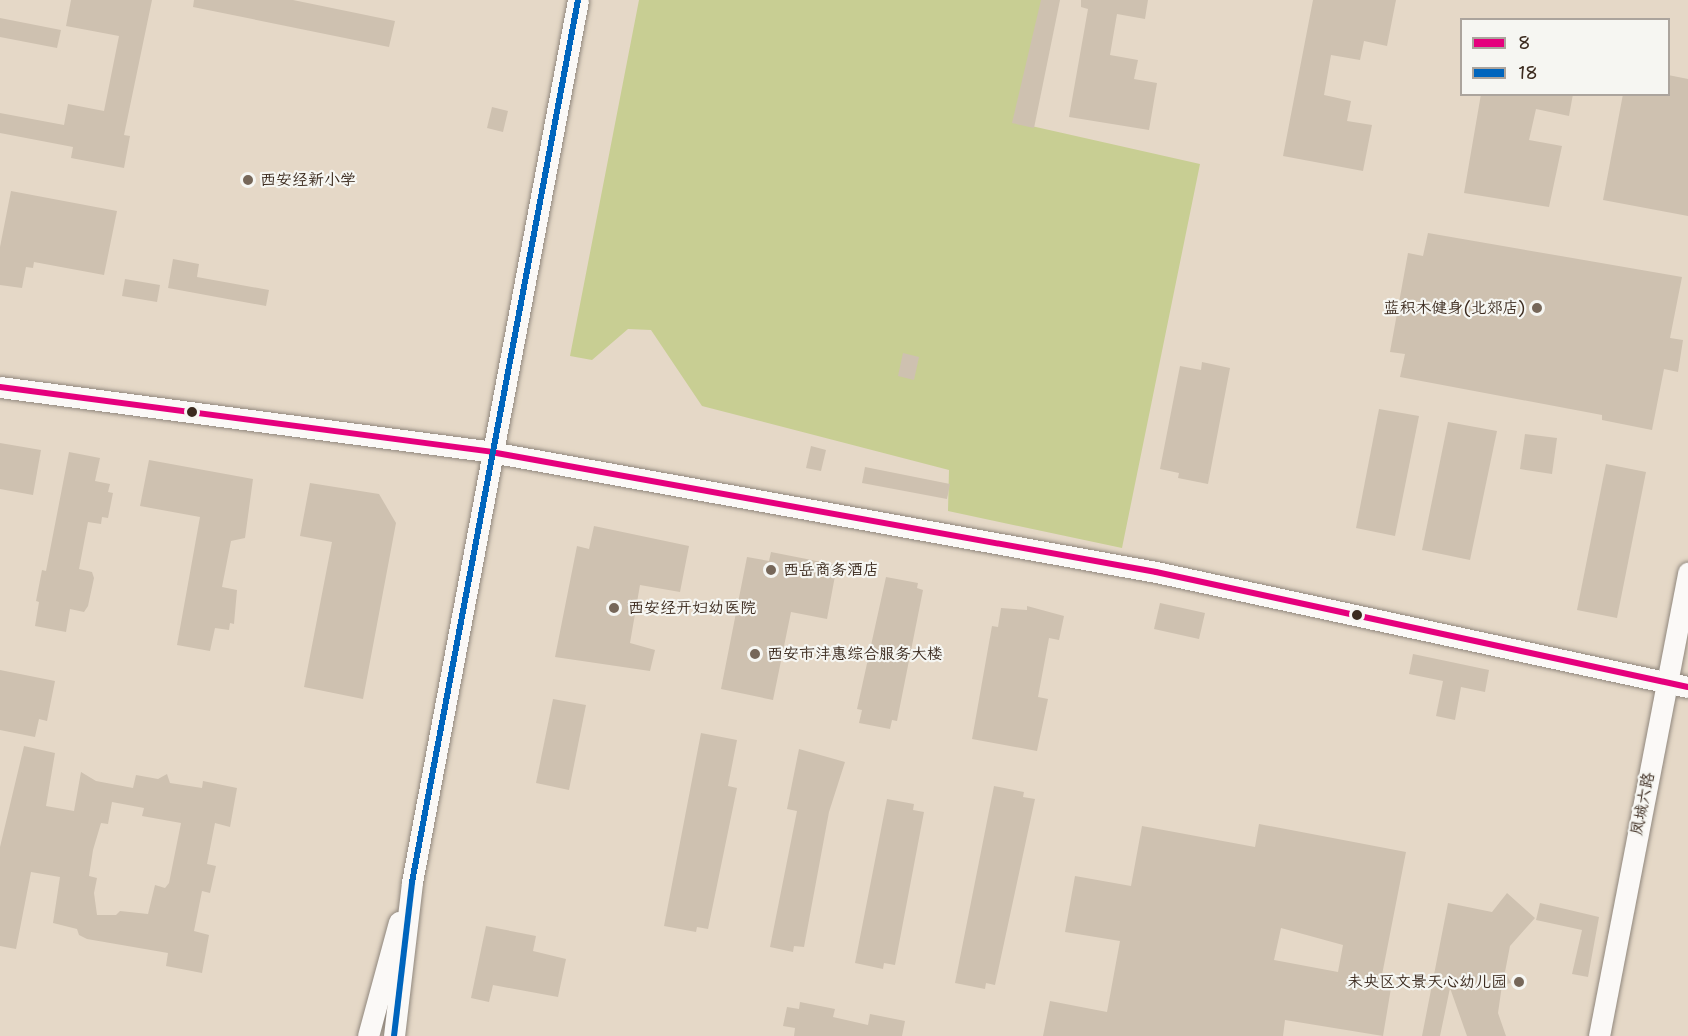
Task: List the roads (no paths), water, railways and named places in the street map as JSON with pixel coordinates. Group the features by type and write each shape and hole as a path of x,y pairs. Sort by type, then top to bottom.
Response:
{"street":[{"path":"394,1036 412,882 491,452 578,0"},
{"path":"0,387 491,452 1156,572 1688,687"},
{"name":"凤城六路","path":"1599,1036 1688,572"},
{"path":"368,1036 412,882"}],"place":[{"name":"西安经新小学","path":"248,180"},
{"name":"蓝积木健身(北郊店)","path":"1537,308"},
{"name":"西岳商务酒店","path":"771,570"},
{"name":"西安经开妇幼医院","path":"614,608"},
{"name":"西安市沣惠综合服务大楼","path":"755,654"},
{"name":"未央区文景天心幼儿园","path":"1519,982"}]}
